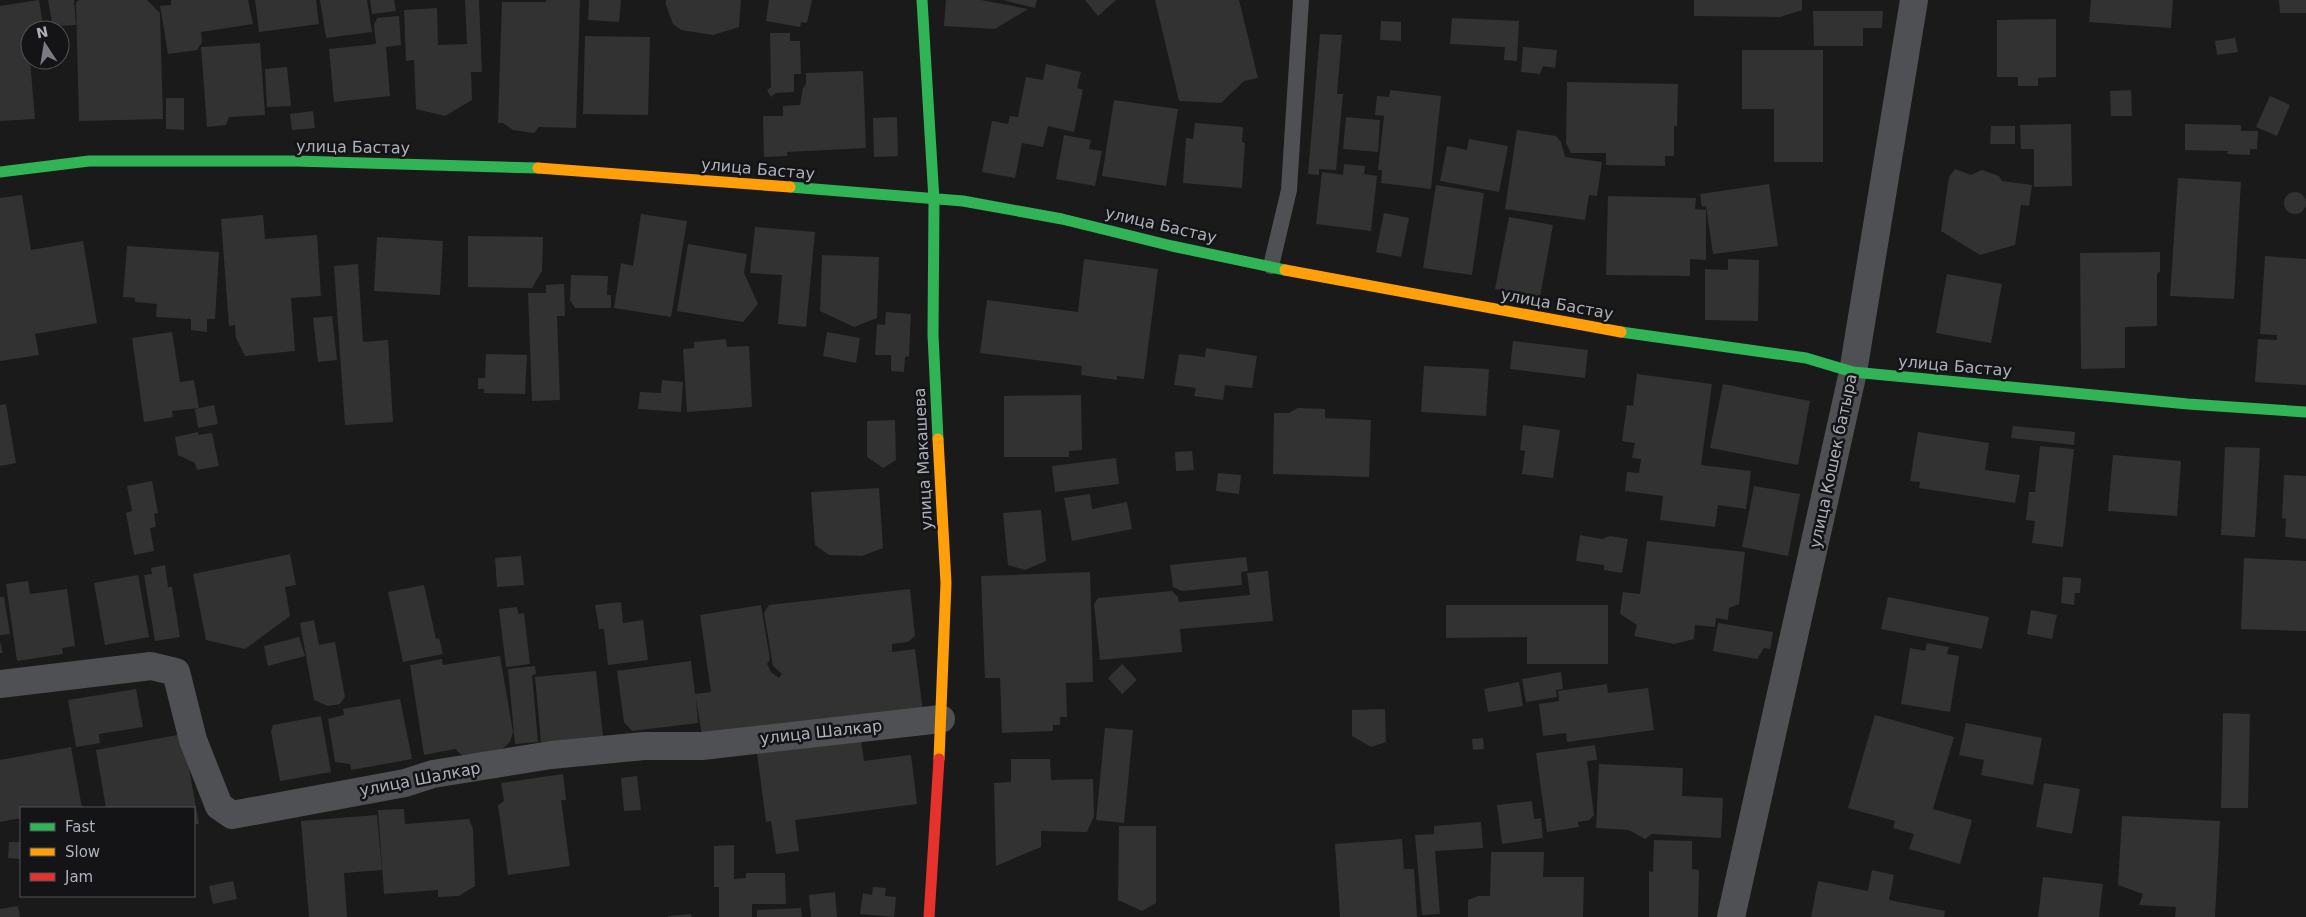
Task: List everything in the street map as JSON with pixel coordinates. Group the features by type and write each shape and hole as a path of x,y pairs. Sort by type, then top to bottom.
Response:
{"street":[{"name":"улица Макашева","path":"922,0 934,200 933,335 946,583 941,719 928,917"},
{"name":"улица Кошек батыра","path":"1731,917 1853,372 1914,0"},
{"name":"улица Бастау","path":"0,172 89,161 296,161 528,166 994,205 1062,218 1172,246 1334,280 1602,329 1806,358 1853,372 2188,404 2306,412"},
{"name":"улица Шалкар","path":"0,684 151,666 176,672 196,749 219,806 232,815 405,783 433,774 551,755 644,746 702,746 941,719"}],"lane":[{"path":"1271,266 1289,190 1301,0"}],"building":[{"path":"39,0 42,20 20,20 20,70 31,70 35,119 0,121 0,6"},
{"path":"48,0 74,0 76,25 70,25 70,20 52,20"},
{"path":"79,0 147,0 160,13 163,119 79,121 76,2"},
{"path":"171,0 248,0 253,24 201,32 202,42 197,50 168,54 160,6 171,5"},
{"path":"255,0 316,0 319,24 259,32"},
{"path":"320,0 367,0 372,32 326,38"},
{"path":"370,0 394,0 396,11 372,14"},
{"path":"465,0 479,0 482,72 471,72 472,100 445,116 416,109 414,60 406,61 404,10 437,8 438,45 467,44"},
{"path":"546,0 580,0 576,128 539,127 534,133 513,130 503,123 498,123 502,2 546,2"},
{"path":"589,0 621,0 619,22 588,20"},
{"path":"666,0 741,0 739,27 713,35 681,30 673,24"},
{"path":"769,0 812,0 807,23 801,22 800,27 766,21"},
{"path":"946,0 981,0 1028,9 995,29 944,26"},
{"path":"1003,0 1037,0 1035,8"},
{"path":"1085,0 1116,0 1098,16"},
{"path":"1155,0 1239,0 1258,78 1244,81 1221,103 1179,101"},
{"path":"1694,0 1802,0 1802,10 1780,17 1694,16"},
{"path":"2091,0 2173,0 2171,28 2089,22"},
{"path":"2279,0 2306,0 2306,13 2280,13"},
{"path":"1813,11 1883,11 1882,28 1863,28 1863,46 1814,46"},
{"path":"399,16 401,45 386,47 390,96 334,102 329,49 376,44 374,25 377,18"},
{"path":"1452,18 1519,21 1517,61 1504,60 1505,47 1450,44"},
{"path":"2056,19 2056,77 2038,78 2038,86 2018,86 2018,77 1997,77 1997,20"},
{"path":"1381,21 1401,22 1401,41 1380,40"},
{"path":"770,33 790,33 790,41 800,41 801,74 794,74 794,92 776,93 771,97 767,90 771,87"},
{"path":"1320,34 1342,35 1337,94 1343,94 1336,170 1319,169 1319,175 1308,174"},
{"path":"585,36 650,37 648,115 583,114"},
{"path":"2235,38 2238,52 2217,55 2215,41"},
{"path":"260,43 265,115 229,117 226,125 207,127 201,47"},
{"path":"1523,47 1557,50 1555,68 1543,66 1540,74 1521,72"},
{"path":"1742,50 1823,50 1823,162 1774,162 1774,109 1742,109"},
{"path":"1046,64 1081,72 1077,88 1083,90 1074,132 1048,126 1043,147 1022,143 1015,178 982,172 992,121 1008,124 1010,116 1018,117 1026,77 1043,80"},
{"path":"287,67 291,106 267,107 265,69"},
{"path":"863,71 866,148 787,152 787,156 764,157 763,116 783,116 783,106 800,105 803,88 806,84 806,73"},
{"path":"1567,82 1678,84 1677,126 1674,126 1674,156 1665,156 1665,166 1606,165 1606,153 1571,153 1566,143"},
{"path":"1390,90 1441,96 1431,189 1381,183 1382,170 1378,170 1384,116 1375,115 1377,96 1389,97"},
{"path":"2131,90 2132,116 2111,116 2110,91"},
{"path":"2270,96 2290,105 2277,136 2256,127"},
{"path":"166,98 184,98 184,130 166,129"},
{"path":"1114,100 1178,109 1166,186 1102,176"},
{"path":"313,111 315,128 292,130 290,114"},
{"path":"897,117 898,156 874,157 873,118"},
{"path":"1346,117 1380,120 1378,152 1343,149"},
{"path":"1195,123 1243,127 1242,142 1245,143 1242,188 1183,183 1186,138 1193,139"},
{"path":"2071,124 2072,186 2034,187 2034,149 2021,149 2020,125"},
{"path":"2185,124 2241,125 2241,131 2258,131 2257,149 2250,149 2250,155 2227,154 2228,151 2185,150"},
{"path":"1991,126 2015,126 2015,144 1990,144"},
{"path":"1517,130 1556,136 1561,142 1565,157 1602,162 1597,196 1589,195 1585,220 1505,209"},
{"path":"1064,135 1091,140 1089,149 1102,151 1095,186 1056,179"},
{"path":"1469,139 1508,146 1499,192 1440,181 1447,146 1467,150"},
{"path":"1344,164 1365,166 1364,174 1377,176 1371,231 1316,224 1322,172 1343,175"},
{"path":"1955,169 1971,175 1982,170 1999,176 2002,181 2032,185 2029,206 2021,205 2015,245 1980,255 1941,231 1949,177"},
{"path":"2178,178 2241,182 2234,299 2170,296"},
{"path":"1769,184 1778,246 1713,254 1706,206 1702,207 1700,194"},
{"path":"1436,185 1484,193 1472,275 1423,268"},
{"path":"2295,192 2303,195 2306,203 2303,211 2295,214 2287,211 2284,203 2287,195"},
{"path":"22,195 31,250 83,241 97,323 35,334 39,355 0,361 0,198"},
{"path":"1608,196 1696,198 1695,209 1706,210 1706,260 1690,259 1690,276 1606,275"},
{"path":"1384,213 1409,218 1401,257 1376,252"},
{"path":"641,214 687,221 671,317 614,308 621,263 633,266"},
{"path":"263,215 265,239 317,235 321,296 291,298 295,351 245,356 236,338 235,325 229,326 221,219"},
{"path":"1509,217 1553,225 1540,297 1495,289"},
{"path":"755,227 815,232 806,327 778,324 782,275 750,273"},
{"path":"468,236 543,237 542,271 532,288 468,287"},
{"path":"377,237 443,241 440,295 374,291"},
{"path":"688,244 747,254 744,273 758,304 743,322 677,311"},
{"path":"127,246 219,252 215,319 207,319 207,332 191,330 191,319 156,317 157,304 135,302 135,298 123,297"},
{"path":"2160,252 2160,271 2157,274 2157,326 2125,327 2125,368 2081,369 2080,253"},
{"path":"822,255 879,257 877,318 854,327 820,311"},
{"path":"2265,256 2306,259 2306,385 2255,382 2258,339 2277,340 2277,335 2260,334"},
{"path":"1084,259 1158,269 1144,379 1117,376 1117,380 1081,375 1082,366 980,353 987,300 1078,312"},
{"path":"1728,259 1759,260 1758,321 1705,320 1705,269 1728,270"},
{"path":"358,264 363,342 388,340 393,422 345,425 334,266"},
{"path":"1947,274 2002,284 1991,343 1936,333"},
{"path":"571,275 608,276 607,295 611,295 611,308 575,308 570,300"},
{"path":"564,284 565,316 557,316 560,400 532,401 528,293 546,293 546,285"},
{"path":"886,312 911,314 909,356 905,357 904,372 891,371 891,355 875,355 877,324 885,325"},
{"path":"332,316 337,360 318,362 313,318"},
{"path":"172,332 180,382 194,380 199,408 172,411 173,417 144,422 132,338"},
{"path":"827,332 860,338 856,363 823,356"},
{"path":"726,339 727,347 749,346 752,407 687,412 683,349 694,348 694,342"},
{"path":"1513,341 1588,350 1585,378 1510,369"},
{"path":"1206,348 1257,356 1252,388 1225,385 1223,400 1194,396 1196,388 1174,385 1179,354 1205,357"},
{"path":"486,354 527,355 525,394 484,393 484,389 478,389 478,378 485,378"},
{"path":"1424,366 1489,369 1486,416 1421,412"},
{"path":"1637,374 1712,384 1701,465 1751,471 1746,509 1718,505 1715,527 1660,520 1663,496 1625,491 1627,472 1639,473 1641,459 1632,458 1635,443 1622,441 1627,405 1633,406"},
{"path":"662,380 683,382 681,412 638,409 640,392 661,393"},
{"path":"1723,384 1810,401 1798,465 1710,448"},
{"path":"1081,395 1082,450 1069,451 1069,457 1004,457 1004,396"},
{"path":"6,404 16,463 0,466 0,405"},
{"path":"214,405 218,424 198,428 195,409"},
{"path":"1298,408 1325,409 1325,418 1371,420 1369,477 1273,474 1274,413 1289,413"},
{"path":"895,420 896,460 883,468 867,457 867,421"},
{"path":"1523,425 1560,430 1553,478 1522,474 1525,451 1520,450"},
{"path":"2013,426 2075,432 2074,445 2011,438"},
{"path":"198,432 198,435 212,433 219,466 197,470 195,463 178,455 175,437"},
{"path":"1918,432 1989,443 1985,470 2020,475 2015,503 1919,488 1920,482 1910,481"},
{"path":"2040,446 2074,449 2063,547 2032,543 2035,521 2026,520 2029,492 2035,492"},
{"path":"2225,447 2260,448 2255,537 2221,535"},
{"path":"1192,451 1194,470 1176,471 1175,452"},
{"path":"2113,455 2181,461 2177,516 2108,511"},
{"path":"1116,458 1119,484 1055,492 1052,466"},
{"path":"1218,473 1241,475 1239,494 1216,491"},
{"path":"2284,475 2306,476 2306,539 2285,537 2286,519 2282,518"},
{"path":"152,481 158,513 154,514 156,527 150,528 154,551 134,555 126,513 132,511 127,486"},
{"path":"1754,486 1800,494 1788,556 1742,547"},
{"path":"879,488 883,548 862,556 829,555 815,545 811,492"},
{"path":"1090,494 1092,509 1127,502 1132,529 1072,541 1064,498"},
{"path":"1041,510 1046,561 1025,570 1008,565 1003,513"},
{"path":"1580,535 1602,539 1610,536 1628,539 1622,573 1604,570 1604,565 1576,561"},
{"path":"1647,541 1745,552 1739,604 1729,608 1728,620 1716,618 1715,627 1695,625 1694,639 1674,644 1634,636 1637,625 1620,614 1623,592 1640,594"},
{"path":"290,554 296,585 285,587 290,616 245,649 206,640 193,574"},
{"path":"521,556 524,585 497,587 495,558"},
{"path":"1246,557 1248,571 1241,572 1242,585 1182,591 1173,587 1170,565"},
{"path":"2244,558 2306,561 2306,631 2241,629"},
{"path":"165,565 168,587 172,587 180,637 155,641 144,575 152,574 151,568"},
{"path":"1268,571 1273,621 1180,629 1182,652 1100,660 1094,604 1098,598 1172,591 1178,597 1179,602 1250,595 1247,573"},
{"path":"1090,572 1093,682 1066,683 1067,717 1060,717 1060,725 1053,725 1053,731 1002,733 1000,678 985,678 981,576"},
{"path":"138,575 149,637 105,645 94,583"},
{"path":"2063,577 2081,578 2080,593 2075,593 2074,605 2061,603"},
{"path":"28,581 30,594 67,589 75,646 62,648 63,654 17,661 6,584"},
{"path":"424,585 436,639 439,638 443,654 403,662 388,592"},
{"path":"910,589 915,636 908,642 892,644 892,652 915,649 923,712 702,736 696,699 698,723 632,731 624,722 617,671 691,661 695,694 711,692 700,615 761,605 770,659 767,664 771,672 779,678 782,674 773,666 764,613 769,605"},
{"path":"0,597 4,597 10,634 0,635"},
{"path":"1888,597 1989,617 1982,649 1881,629"},
{"path":"621,602 623,623 643,620 648,660 608,665 604,629 599,629 595,605"},
{"path":"1446,605 1608,605 1608,664 1527,664 1527,637 1446,638"},
{"path":"517,607 518,614 524,613 530,664 506,667 499,609"},
{"path":"2031,610 2057,615 2052,639 2027,634"},
{"path":"314,620 319,645 335,642 345,697 340,704 328,706 314,700 300,623"},
{"path":"1718,623 1773,632 1770,649 1764,648 1757,659 1713,651"},
{"path":"299,637 305,656 268,666 264,646"},
{"path":"0,641 3,653 0,653"},
{"path":"1927,643 1949,647 1947,654 1959,656 1950,712 1901,704 1910,648 1925,651"},
{"path":"500,656 513,732 510,742 500,751 462,755 455,749 424,755 410,665 442,659 443,665"},
{"path":"1122,664 1137,680 1122,694 1108,678"},
{"path":"535,666 536,674 532,675 538,742 515,744 508,669"},
{"path":"596,671 603,736 541,742 535,677"},
{"path":"1561,672 1563,689 1556,690 1557,697 1526,702 1522,679"},
{"path":"1519,682 1523,706 1488,712 1484,689"},
{"path":"1607,684 1608,693 1648,688 1654,730 1567,742 1566,733 1543,736 1539,704 1559,701 1558,691"},
{"path":"136,689 143,727 99,734 100,743 76,747 68,700"},
{"path":"400,699 412,759 351,770 350,764 335,762 328,719 344,715 343,709"},
{"path":"1385,709 1386,742 1371,747 1352,736 1352,710"},
{"path":"2223,713 2250,714 2248,808 2221,808"},
{"path":"1875,715 1954,737 1933,809 1972,820 1960,864 1909,849 1914,834 1893,828 1895,821 1848,808"},
{"path":"321,716 331,772 280,781 271,731 273,725"},
{"path":"1966,723 2042,738 2033,785 1981,775 1984,760 1959,755"},
{"path":"1105,728 1133,730 1124,823 1096,820"},
{"path":"183,734 199,824 195,824 195,807 106,807 96,750"},
{"path":"1483,738 1484,749 1473,750 1472,739"},
{"path":"861,740 864,761 911,755 917,804 795,820 799,851 776,854 771,821 766,822 757,753"},
{"path":"1595,745 1597,760 1587,761 1594,815 1589,820 1578,822 1579,827 1547,832 1536,753"},
{"path":"71,747 82,807 20,807 20,818 0,822 0,760"},
{"path":"1011,759 1050,759 1051,780 1093,779 1094,816 1087,832 1041,831 1041,847 996,866 994,783 1011,782"},
{"path":"1599,764 1683,768 1682,796 1723,798 1721,838 1652,834 1645,839 1629,830 1596,828"},
{"path":"563,774 566,800 561,800 570,866 508,875 498,805 504,801 501,783"},
{"path":"637,776 641,810 624,811 621,778"},
{"path":"2044,783 2080,789 2072,834 2036,827"},
{"path":"1532,801 1534,819 1541,818 1543,838 1502,844 1497,805"},
{"path":"404,809 405,824 469,819 473,829 475,886 459,896 438,897 438,890 384,894 378,810"},
{"path":"377,815 382,870 344,873 347,917 309,917 301,821"},
{"path":"2122,816 2220,821 2215,917 2175,917 2176,907 2139,905 2143,894 2118,885"},
{"path":"1481,822 1483,848 1435,851 1440,914 1422,915 1415,835 1434,834 1434,826"},
{"path":"1119,826 1156,826 1156,903 1142,911 1118,900"},
{"path":"1402,839 1404,869 1414,869 1417,917 1340,917 1335,844"},
{"path":"1654,840 1692,841 1692,869 1699,870 1698,917 1649,917 1649,871 1653,872"},
{"path":"9,842 20,842 20,859 8,858"},
{"path":"734,845 734,879 746,878 746,873 785,873 786,904 752,904 752,917 719,917 719,887 714,887 714,846"},
{"path":"1491,852 1544,852 1543,877 1584,877 1583,917 1468,917 1468,900 1478,896 1490,896"},
{"path":"1872,870 1894,875 1889,900 1945,911 1944,917 1811,917 1818,881 1868,891"},
{"path":"2043,877 2103,884 2099,917 2038,917"},
{"path":"233,881 237,899 213,904 209,886"},
{"path":"873,887 886,888 885,896 896,897 894,917 860,914 863,893 872,895"},
{"path":"835,892 837,917 811,917 809,895"},
{"path":"18,906 20,917 0,917 0,909"},
{"path":"801,908 802,917 757,917 757,910"},
{"path":"691,914 692,917 668,917 668,916"}],"traffic: fast":[{"path":"922,0 934,200 933,335 938,439"},
{"path":"0,172 89,161 296,161 538,168"},
{"path":"790,187 963,201 1062,219 1172,246 1285,270"},
{"path":"1621,332 1806,358 1853,372 2188,404 2306,412"}],"traffic: slow":[{"path":"538,168 790,187"},
{"path":"1285,270 1621,332"},
{"path":"938,439 946,583 939,759"}],"traffic: jam":[{"path":"929,917 939,759"}]}
